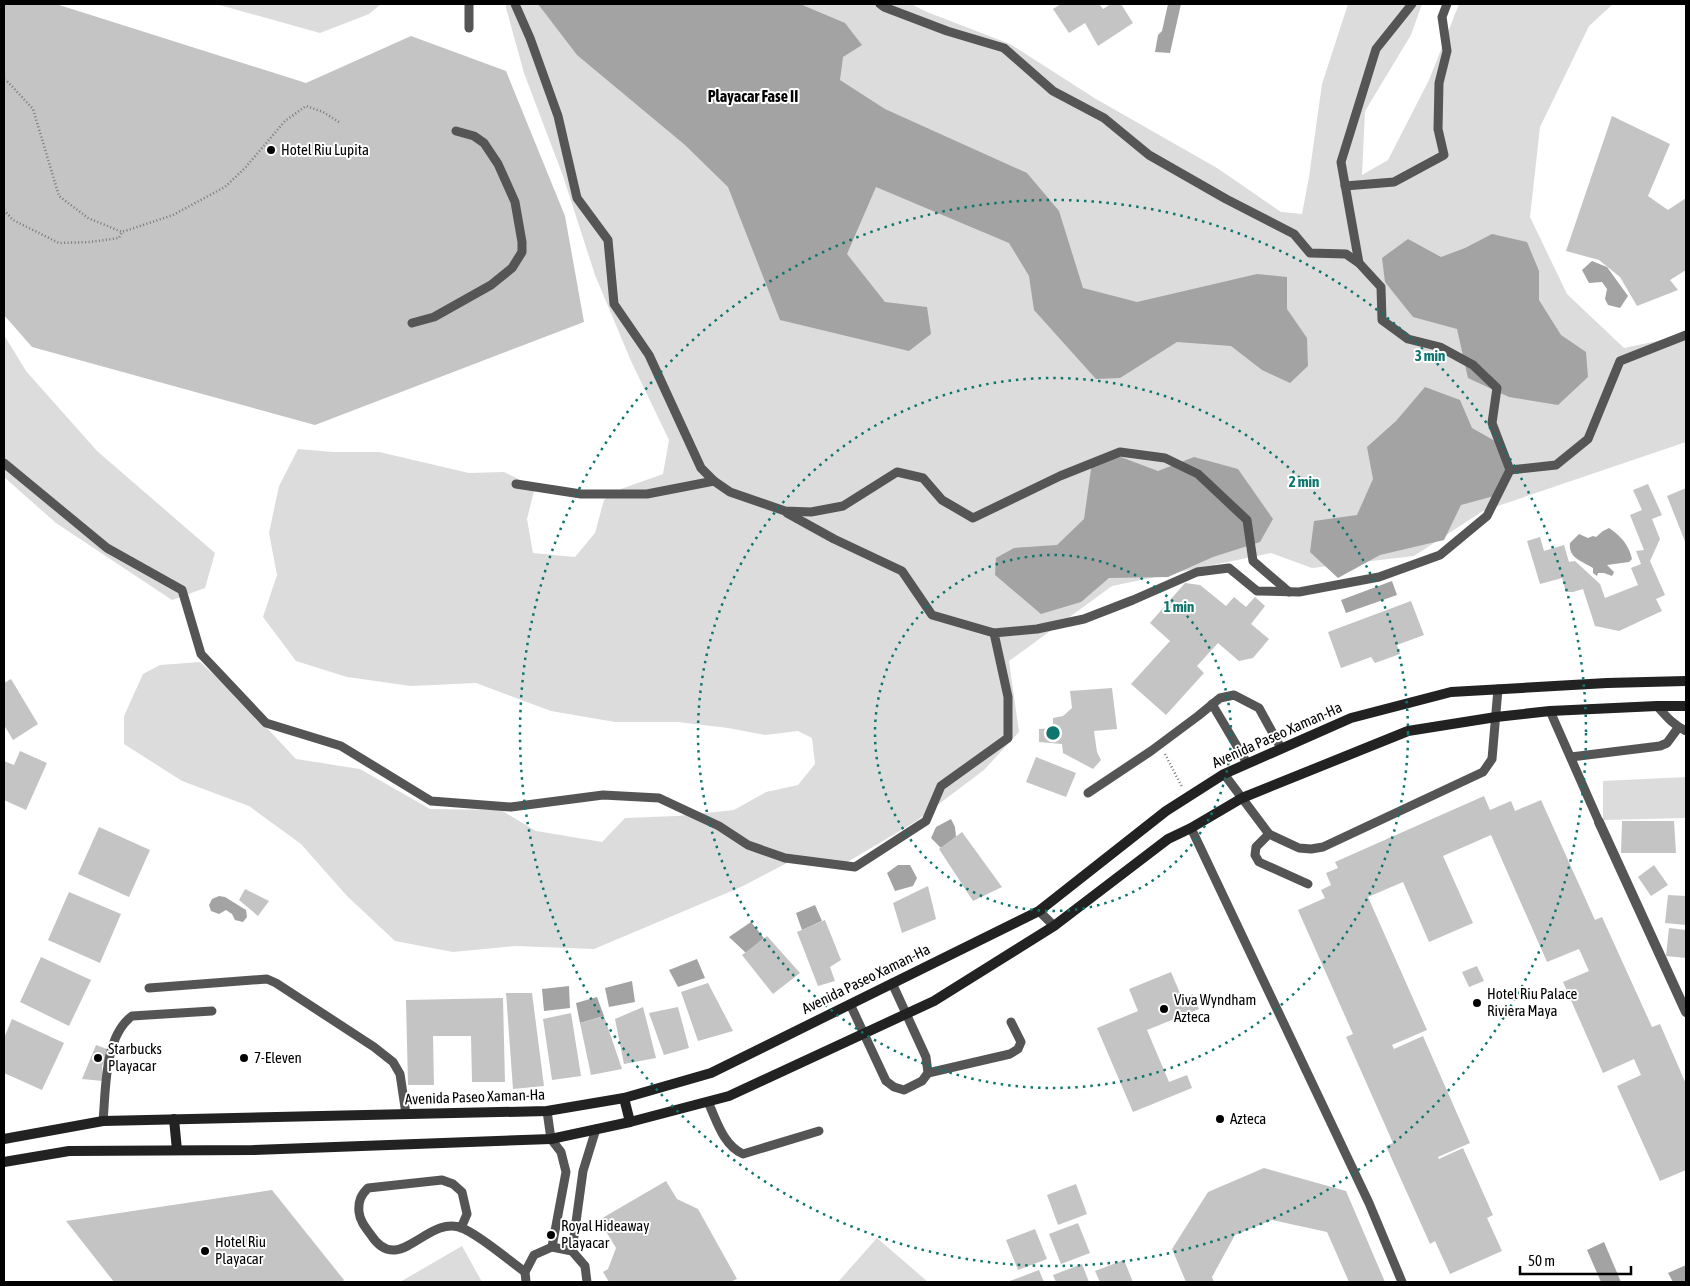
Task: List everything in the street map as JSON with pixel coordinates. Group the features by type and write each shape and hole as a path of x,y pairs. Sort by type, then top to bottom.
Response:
{"main road":[{"name":"Avenida Paseo Xaman-Ha","path":"4,1139 103,1121 547,1111 624,1098 711,1073 1038,911 1166,811 1224,774 1351,718 1451,692 1607,683 1686,681"},
{"path":"4,1162 69,1151 253,1150 551,1139 630,1122 708,1102 729,1096 934,1001 1054,926 1168,839 1191,828 1242,798 1408,730 1550,711 1686,706"},
{"path":"624,1098 630,1122"},
{"path":"174,1119 177,1150"}],"street":[{"path":"1599,822 1686,1012"}],"lane":[{"path":"470,4 470,28"},
{"path":"515,4 530,38 558,116 577,198 608,240 614,304 648,355 701,468 714,481 730,492 785,511 834,539 902,571 932,614 994,633 1037,629 1084,619 1197,572 1229,568 1257,591 1299,592 1379,577 1440,555 1487,516 1510,470 1492,423 1497,388 1473,366 1440,347 1408,339 1382,320 1381,287 1359,263 1346,254 1310,253 1294,234 1226,199 1149,155 1104,118 1052,91 1004,48 948,32 880,4"},
{"path":"1359,263 1341,162 1376,49 1412,4"},
{"path":"1345,186 1394,182 1444,155 1438,129 1439,83 1447,51 1442,17 1447,4"},
{"path":"412,323 434,317 491,285 512,268 522,252 515,202 498,164 484,143 474,136 456,131"},
{"path":"1510,470 1556,466 1588,439 1620,361 1686,335"},
{"path":"785,511 811,512 843,506 897,472 923,478 942,500 973,518 1060,476 1120,452 1165,458 1198,474 1247,520 1253,561 1289,592"},
{"path":"4,463 107,548 182,590 201,654 266,723 341,746 431,801 511,807 603,795 659,798 719,826 748,845 784,858 855,867 926,821 941,786 1008,738 1008,697 994,633"},
{"path":"516,484 581,494 647,494 714,481"},
{"path":"1224,774 1270,834 1299,848 1323,848 1483,772 1492,759 1498,689"},
{"path":"1088,793 1160,744 1220,698 1234,695 1259,708 1281,748"},
{"path":"1212,704 1247,763"},
{"path":"1571,757 1660,746 1667,743 1682,729 1668,720 1657,706"},
{"path":"1550,711 1599,822"},
{"path":"1191,828 1369,1203 1402,1282"},
{"path":"1270,834 1256,847 1255,855 1259,862 1308,884"},
{"path":"1038,911 1054,926"},
{"path":"149,988 267,979 276,983 374,1047 393,1062 400,1074 406,1114"},
{"path":"892,983 926,1056 928,1073"},
{"path":"850,1004 886,1081 894,1087 904,1090 922,1081 928,1073 1010,1054 1018,1048 1021,1042 1011,1022"},
{"path":"103,1121 111,1048 124,1022 132,1016 212,1011"},
{"path":"708,1102 724,1137 734,1150 743,1154 819,1131"},
{"path":"547,1111 551,1139 561,1152 566,1172 552,1247"},
{"path":"572,1251 583,1171 596,1129"},
{"path":"461,1228 467,1214 462,1192 453,1184 442,1180 368,1188 361,1195 358,1205 360,1219 375,1242 389,1250 404,1249 435,1229 446,1225 461,1228 486,1243 524,1272 526,1282"},
{"path":"524,1272 534,1255 552,1247 572,1251 585,1266 587,1282"}],"path":[{"path":"4,80 33,109 59,196 88,218 122,232 173,215 225,188 245,168 285,121 306,106 323,112 339,122"},
{"path":"4,210 14,220 59,243 90,242 119,238 122,232"},
{"path":"1160,744 1188,797"}],"shaded area":[{"path":"216,4 381,4 369,14 320,33"},
{"path":"505,4 911,4 1010,44 1096,99 1217,168 1281,212 1302,214 1322,84 1348,4 1422,4 1411,35 1365,111 1362,175 1388,160 1429,80 1459,4 1613,4 1589,26 1540,127 1530,217 1567,294 1624,348 1686,335 1686,442 1483,511 1414,556 1312,568 1271,553 1112,586 1009,661 1019,732 984,770 915,822 844,864 791,861 741,887 594,949 515,946 453,952 395,941 347,896 301,844 249,806 182,781 124,744 124,716 143,674 160,665 200,662 236,695 296,759 360,769 430,809 501,810 536,831 602,842 625,818 677,816 734,810 766,792 798,785 815,764 812,738 798,731 765,735 678,722 615,722 551,711 476,683 411,686 347,677 296,661 263,617 277,575 269,533 279,486 298,449 333,452 379,452 469,473 504,472 535,487 527,519 533,553 575,557 595,533 604,500 621,489 663,474 669,440 631,361 595,275 563,176 524,73"},
{"path":"538,4 800,4 845,23 862,45 843,57 840,80 885,109 1027,173 1059,211 1083,288 1137,302 1257,274 1287,277 1287,309 1307,338 1308,366 1290,383 1262,370 1231,346 1177,342 1120,378 1096,379 1034,310 1029,276 1009,243 876,187 847,254 885,302 927,307 931,334 909,351 780,320 728,187 685,145 577,55"},
{"path":"1168,4 1181,4 1170,53 1155,52 1158,35 1162,31"},
{"path":"1492,234 1527,242 1539,271 1539,300 1561,335 1586,352 1588,377 1558,405 1509,397 1468,378 1457,329 1413,317 1385,282 1382,258 1408,239 1441,257 1465,248"},
{"path":"1592,261 1607,267 1628,296 1620,308 1608,305 1605,299 1607,289 1602,282 1589,283 1582,270"},
{"path":"4,335 26,371 97,451 215,553 205,588 172,600 56,523 4,477"},
{"path":"1425,387 1460,400 1472,428 1495,441 1507,472 1494,496 1461,505 1444,540 1380,555 1338,578 1310,552 1314,521 1357,515 1373,479 1367,447 1396,421"},
{"path":"1110,453 1158,471 1194,457 1238,469 1273,519 1260,542 1213,557 1168,577 1109,578 1081,602 1041,614 995,575 996,558 1014,548 1057,545 1084,519 1092,462"},
{"path":"1609,528 1624,541 1632,559 1629,562 1607,565 1614,572 1612,576 1598,573 1597,576 1593,573 1593,568 1573,556 1570,543 1579,534 1588,538 1596,537"},
{"path":"1392,581 1397,595 1346,613 1341,600"},
{"path":"1686,777 1686,818 1603,820 1603,781"},
{"path":"951,819 955,827 956,837 941,848 931,838 936,827"},
{"path":"898,865 910,865 917,878 913,886 895,891 887,873"},
{"path":"219,896 225,897 246,910 247,917 243,922 235,920 232,914 226,910 219,914 211,911 209,905 212,899"},
{"path":"815,905 822,921 802,930 796,913"},
{"path":"751,922 764,938 746,953 729,937"},
{"path":"697,959 705,978 678,987 669,970"},
{"path":"632,981 635,1002 609,1007 605,988"},
{"path":"569,986 570,1008 544,1011 542,989"},
{"path":"597,997 604,1016 580,1023 576,1003"},
{"path":"877,1238 928,1282 838,1282"},
{"path":"1604,1242 1621,1282 1601,1282 1587,1250"},
{"path":"462,1246 482,1282 400,1282"},
{"path":"1686,1265 1686,1282 1673,1282 1668,1273"}],"building":[{"name":"Hotel Riu Lupita","path":"4,4 56,4 306,83 411,36 506,71 565,216 584,322 315,425 32,347 4,315"},
{"path":"1061,4 1099,4 1103,9 1111,4 1121,4 1133,23 1098,46 1085,23 1069,33 1053,9"},
{"path":"1612,116 1670,144 1648,196 1668,210 1686,198 1686,270 1670,280 1678,290 1637,306 1620,277 1599,260 1566,251"},
{"path":"1648,484 1662,515 1652,519 1660,539 1650,561 1665,595 1656,599 1662,611 1619,631 1595,626 1583,589 1566,592 1562,578 1540,584 1527,541 1540,537 1544,551 1564,545 1569,562 1575,561 1600,584 1605,598 1638,585 1631,568 1641,564 1636,551 1644,550 1630,515 1642,510 1633,490"},
{"path":"1686,488 1686,544 1667,496"},
{"path":"1185,583 1200,585 1226,606 1234,597 1246,607 1255,597 1265,606 1251,624 1269,639 1253,658 1239,661 1218,643 1197,666 1204,673 1166,715 1131,684 1170,641 1150,623"},
{"path":"1411,601 1424,635 1397,645 1400,654 1375,663 1371,657 1341,668 1328,632"},
{"path":"11,679 38,724 13,740 4,725 4,683"},
{"path":"1112,688 1117,729 1094,731 1097,752 1101,760 1093,769 1063,753 1062,744 1039,742 1039,729 1053,728 1053,718 1063,716 1072,708 1070,691"},
{"path":"20,751 47,763 26,810 4,800 4,761 14,765"},
{"path":"1036,757 1076,773 1066,797 1026,782"},
{"path":"1484,796 1490,810 1511,801 1515,811 1541,800 1595,920 1602,917 1652,1027 1660,1024 1686,1084 1686,1170 1660,1181 1617,1086 1641,1075 1634,1059 1603,1073 1563,982 1589,971 1579,949 1547,962 1491,835 1443,856 1473,923 1429,942 1403,882 1368,897 1427,1030 1392,1045 1394,1049 1423,1036 1470,1143 1438,1157 1439,1159 1463,1148 1493,1215 1487,1218 1502,1251 1450,1274 1435,1241 1430,1244 1386,1146 1393,1143 1346,1037 1353,1034 1298,910 1325,898 1321,890 1331,885 1326,873 1338,868 1335,862"},
{"path":"1622,821 1674,821 1676,853 1621,853"},
{"path":"99,827 150,850 129,897 78,874"},
{"path":"962,832 1002,887 973,901 939,849"},
{"path":"1654,865 1668,885 1651,896 1638,877"},
{"path":"928,886 936,919 902,933 893,903"},
{"path":"245,889 269,901 258,916 239,900"},
{"path":"69,892 121,914 100,963 48,940"},
{"path":"1668,895 1686,896 1686,925 1665,923"},
{"path":"825,920 841,960 830,967 835,981 818,986 797,932"},
{"path":"1669,928 1686,930 1686,958 1666,956"},
{"path":"767,936 800,973 773,994 742,955"},
{"path":"41,957 91,980 69,1026 20,1002"},
{"path":"1477,966 1484,981 1469,987 1462,972"},
{"path":"1171,972 1182,998 1193,994 1199,1009 1147,1030 1169,1082 1187,1075 1192,1088 1133,1112 1097,1028 1138,1011 1129,989"},
{"path":"708,983 733,1031 698,1041 681,992"},
{"path":"506,993 532,993 544,1086 513,1089"},
{"path":"503,998 505,1082 472,1082 471,1036 433,1036 434,1085 408,1085 406,1000"},
{"path":"643,1007 656,1058 624,1064 615,1019"},
{"path":"678,1007 689,1048 664,1055 649,1013"},
{"path":"571,1013 581,1076 552,1080 543,1019"},
{"path":"604,1016 622,1069 591,1075 580,1023"},
{"path":"12,1019 64,1043 42,1090 4,1073 4,1038"},
{"name":"Starbucks Playacar","path":"96,1045 110,1050 102,1066 103,1081 82,1079"},
{"path":"1264,1168 1346,1191 1385,1282 1349,1282 1327,1232 1272,1220 1235,1235 1212,1277 1214,1282 1186,1282 1172,1249 1208,1192"},
{"name":"Royal Hideaway Playacar","path":"666,1181 677,1199 698,1209 737,1279 730,1282 609,1282 603,1272 608,1269 616,1248 599,1220"},
{"path":"1076,1184 1087,1214 1058,1225 1047,1195"},
{"name":"Hotel Riu Playacar","path":"272,1190 344,1280 342,1282 114,1282 66,1221"},
{"path":"1078,1223 1090,1253 1061,1264 1049,1234"},
{"path":"1035,1229 1047,1259 1018,1270 1006,1240"},
{"path":"1124,1260 1133,1282 1100,1282 1095,1271"},
{"path":"1082,1264 1089,1282 1056,1282 1053,1275"},
{"path":"1039,1270 1044,1282 1007,1282"}],"place":[{"name":"Hotel Riu Lupita","path":"271,150"},
{"name":"Hotel Riu Palace Riviera Maya","path":"1477,1003"},
{"name":"Viva Wyndham Azteca","path":"1164,1009"},
{"name":"Starbucks Playacar","path":"98,1058"},
{"name":"7-Eleven","path":"244,1058"},
{"name":"Azteca","path":"1220,1119"},
{"name":"Royal Hideaway Playacar","path":"551,1235"},
{"name":"Hotel Riu Playacar","path":"205,1251"}],"district":[{"name":"Playacar Fase II","path":"753,96"}]}
